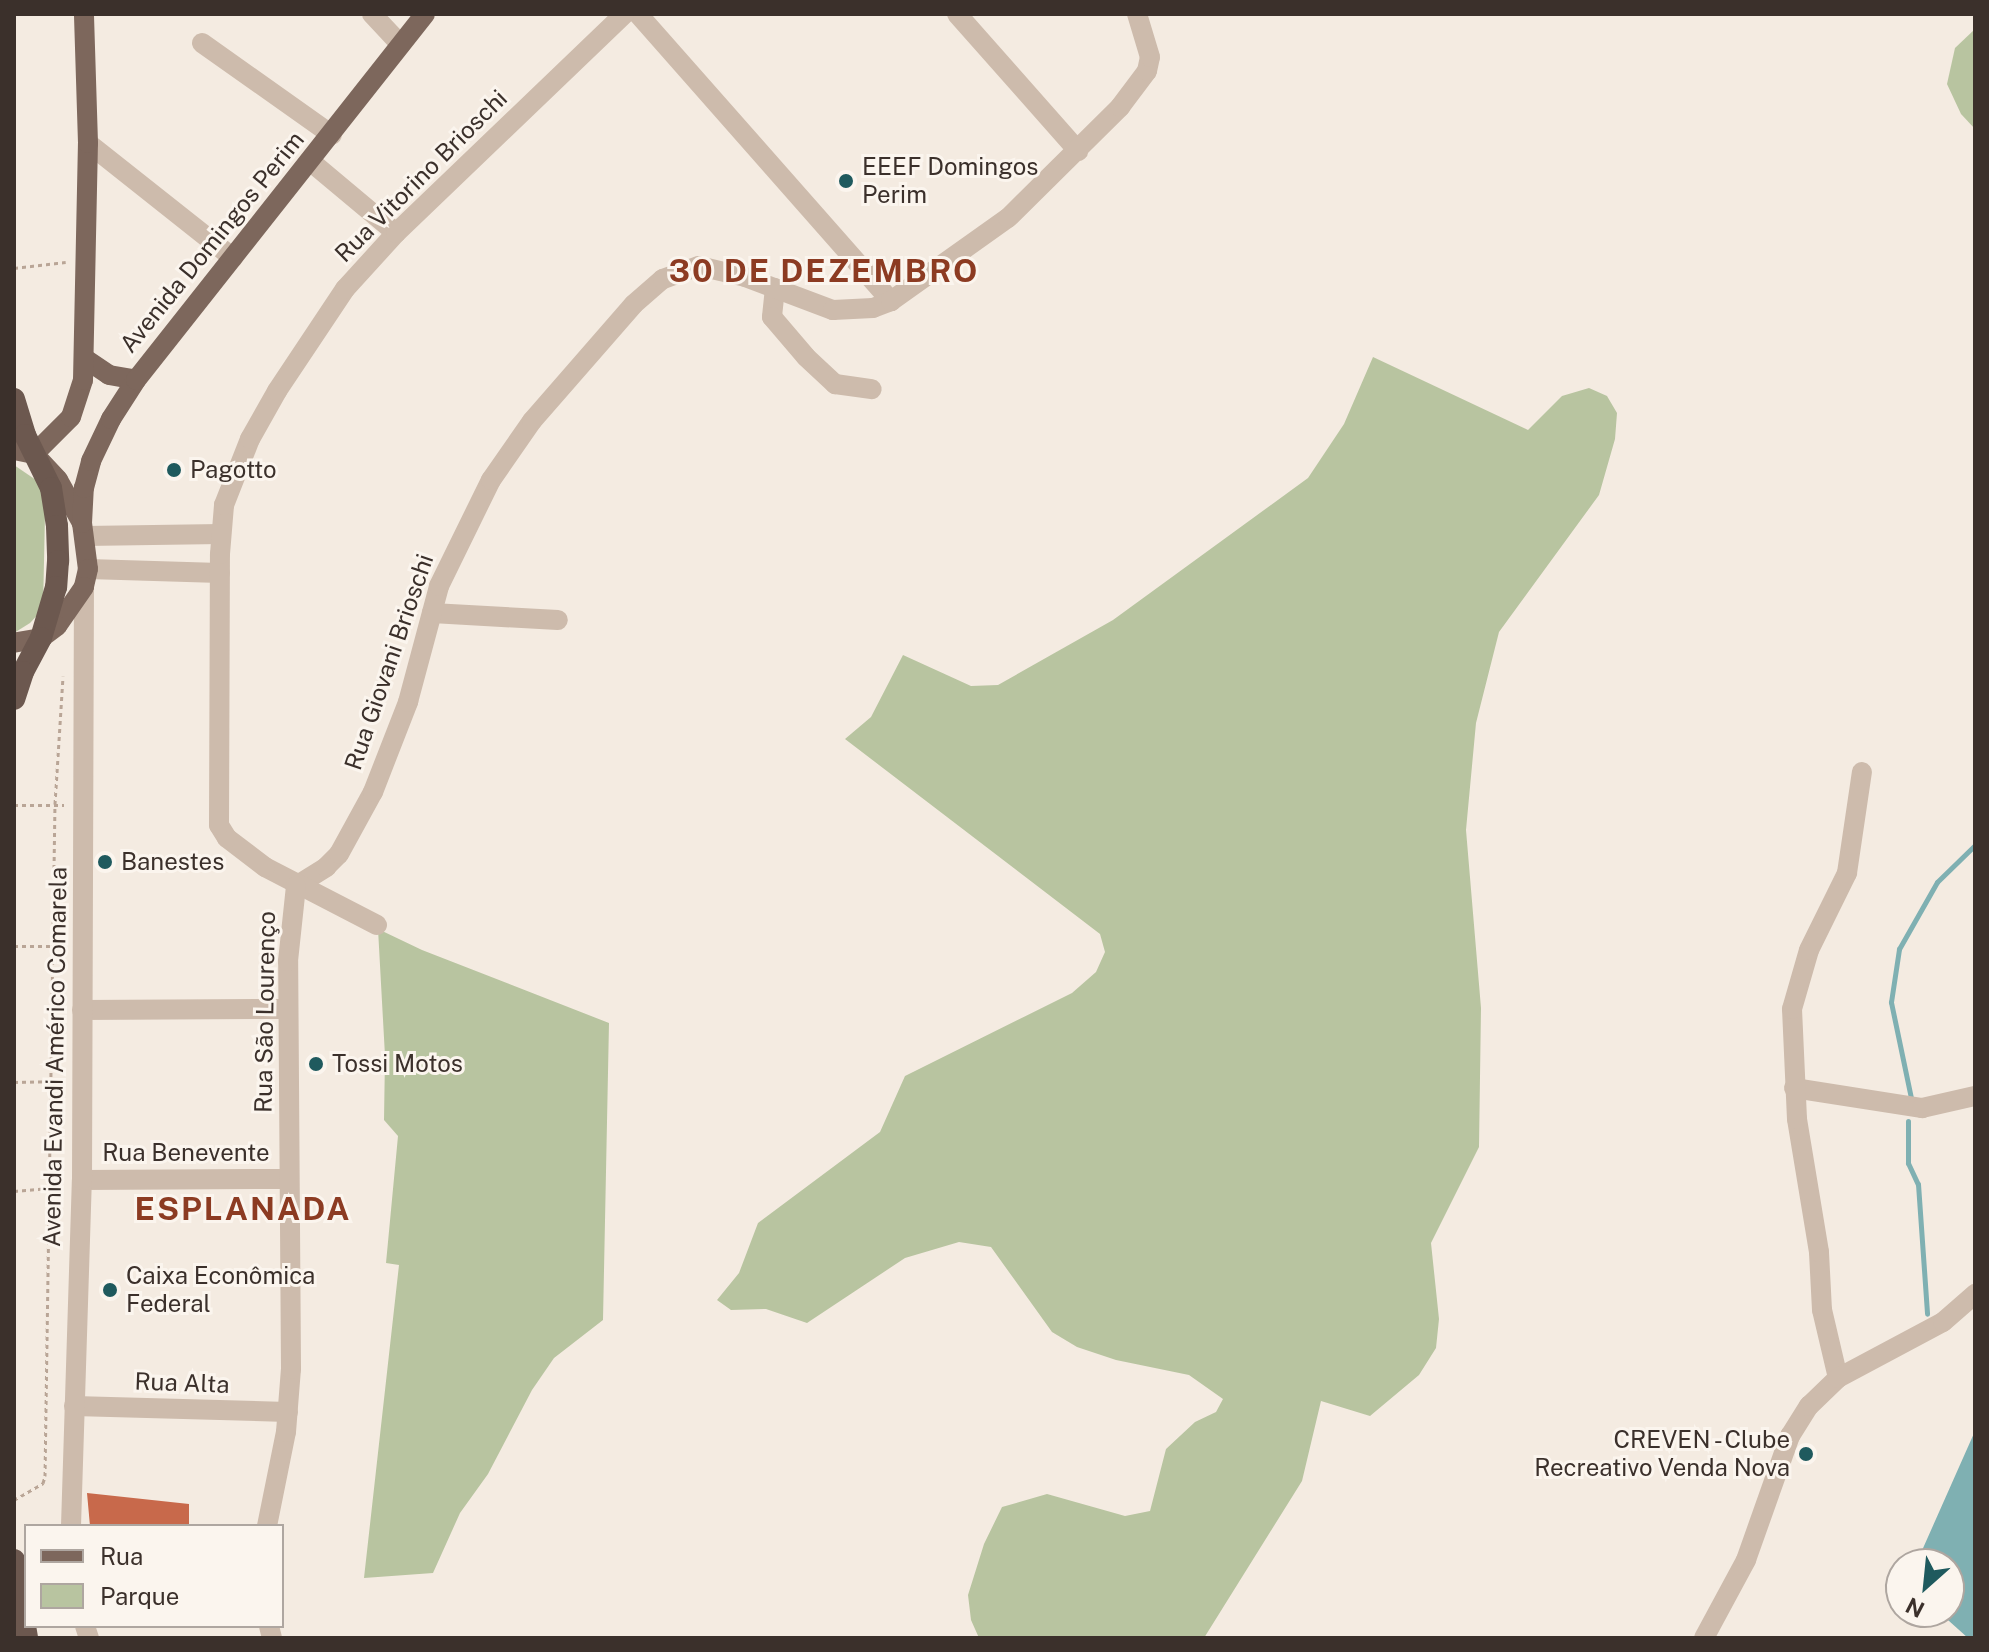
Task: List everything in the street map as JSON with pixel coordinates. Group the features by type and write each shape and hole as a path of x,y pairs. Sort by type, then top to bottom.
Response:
{"highway":[{"path":"14,399 55,505 58,561 54,595 41,638 14,699"},
{"path":"14,1560 24,1620"}],"main road":[{"path":"14,643 41,638 67,614 86,578 84,530 58,480 34,454 63,427 77,405 84,358 88,143 84,14"},
{"name":"Avenida Domingos Perim","path":"84,530 84,488 91,461 105,430 136,380 425,14"},
{"path":"84,358 109,375 136,380"}],"street":[{"path":"372,14 401,45"},
{"name":"Rua Vitorino Brioschi","path":"220,573 224,505 234,476 277,391 345,289 396,233 624,14"},
{"path":"638,14 891,301"},
{"path":"957,14 1078,151"},
{"name":"Rua Giovani Brioschi","path":"296,886 326,867 354,831 396,736 451,558 506,456 563,384 634,304 663,279 699,266 775,288 833,310 873,308 891,301 1008,218 1120,107 1147,71 1150,57 1148,41 1137,14"},
{"path":"202,43 332,135"},
{"path":"88,143 233,258"},
{"path":"310,161 396,233"},
{"path":"775,288 772,317 806,357 835,384 872,389"},
{"path":"84,530 221,534"},
{"path":"86,578 220,573"},
{"name":"Rua São Lourenço","path":"220,573 219,825 244,853 296,886 289,931 288,1412 267,1524"},
{"name":"Avenida Evandi Américo Comarela","path":"71,1524 82,1183 86,578"},
{"path":"432,613 558,620"},
{"path":"1838,1378 1822,1310 1819,1252 1794,1088 1792,1009 1796,986 1809,950 1847,873 1862,772"},
{"path":"296,886 377,925"},
{"path":"82,1010 288,1009"},
{"path":"1794,1088 1922,1108 1975,1096"},
{"name":"Rua Benevente","path":"82,1183 289,1179"},
{"path":"1704,1638 1746,1560 1790,1436 1809,1406 1838,1378 1943,1322 1975,1294"},
{"name":"Rua Alta","path":"74,1406 288,1412"}],"path":[{"path":"14,268 85,259"},
{"path":"14,1500 43,1483 45,1476 55,804 63,677 69,665 84,666"},
{"path":"14,805 83,805"},
{"path":"14,946 82,947"},
{"path":"14,1082 82,1082"},
{"path":"14,1191 82,1183"}],"green space":[{"path":"1975,29 1975,129 1961,114 1947,84 1955,48"},
{"path":"1373,357 1528,430 1562,396 1589,388 1607,396 1617,413 1615,439 1599,495 1499,632 1476,723 1466,830 1481,1008 1479,1147 1431,1243 1439,1319 1436,1348 1419,1375 1370,1416 1321,1401 1302,1481 1204,1638 979,1638 971,1620 968,1595 984,1544 1002,1507 1047,1494 1125,1516 1150,1511 1166,1449 1195,1422 1216,1412 1223,1399 1189,1375 1116,1360 1077,1347 1052,1332 991,1247 959,1242 905,1258 807,1323 766,1309 731,1310 717,1300 739,1273 758,1223 880,1132 905,1076 1072,993 1096,972 1105,952 1100,934 845,739 871,717 903,655 971,686 998,685 1113,620 1308,478 1344,424"},
{"path":"14,465 36,480 44,493 45,514 43,609 30,623 14,633"},
{"path":"378,929 422,950 609,1023 603,1320 554,1358 532,1390 488,1474 460,1513 433,1573 364,1578 399,1265 386,1263 398,1136 384,1120 385,1056"}],"water":[{"path":"1975,1431 1975,1638 1968,1638 1957,1628 1965,1628 1965,1548 1923,1548"}],"building":[{"path":"87,1493 189,1504 189,1524 90,1524"}],"waterway":[{"path":"1911,1098 1891,1002 1899,949 1937,882 1975,845"},
{"path":"1908,1121 1908,1163 1918,1184 1927,1314"}],"place":[{"name":"EEEF Domingos Perim","path":"846,181"},
{"name":"Pagotto","path":"174,470"},
{"name":"Banestes","path":"105,862"},
{"name":"Tossi Motos","path":"316,1064"},
{"name":"Caixa Econômica Federal","path":"110,1290"},
{"name":"CREVEN - Clube Recreativo Venda Nova","path":"1806,1454"}],"district":[{"name":"30 DE DEZEMBRO","path":"824,271"},
{"name":"ESPLANADA","path":"243,1209"}]}
